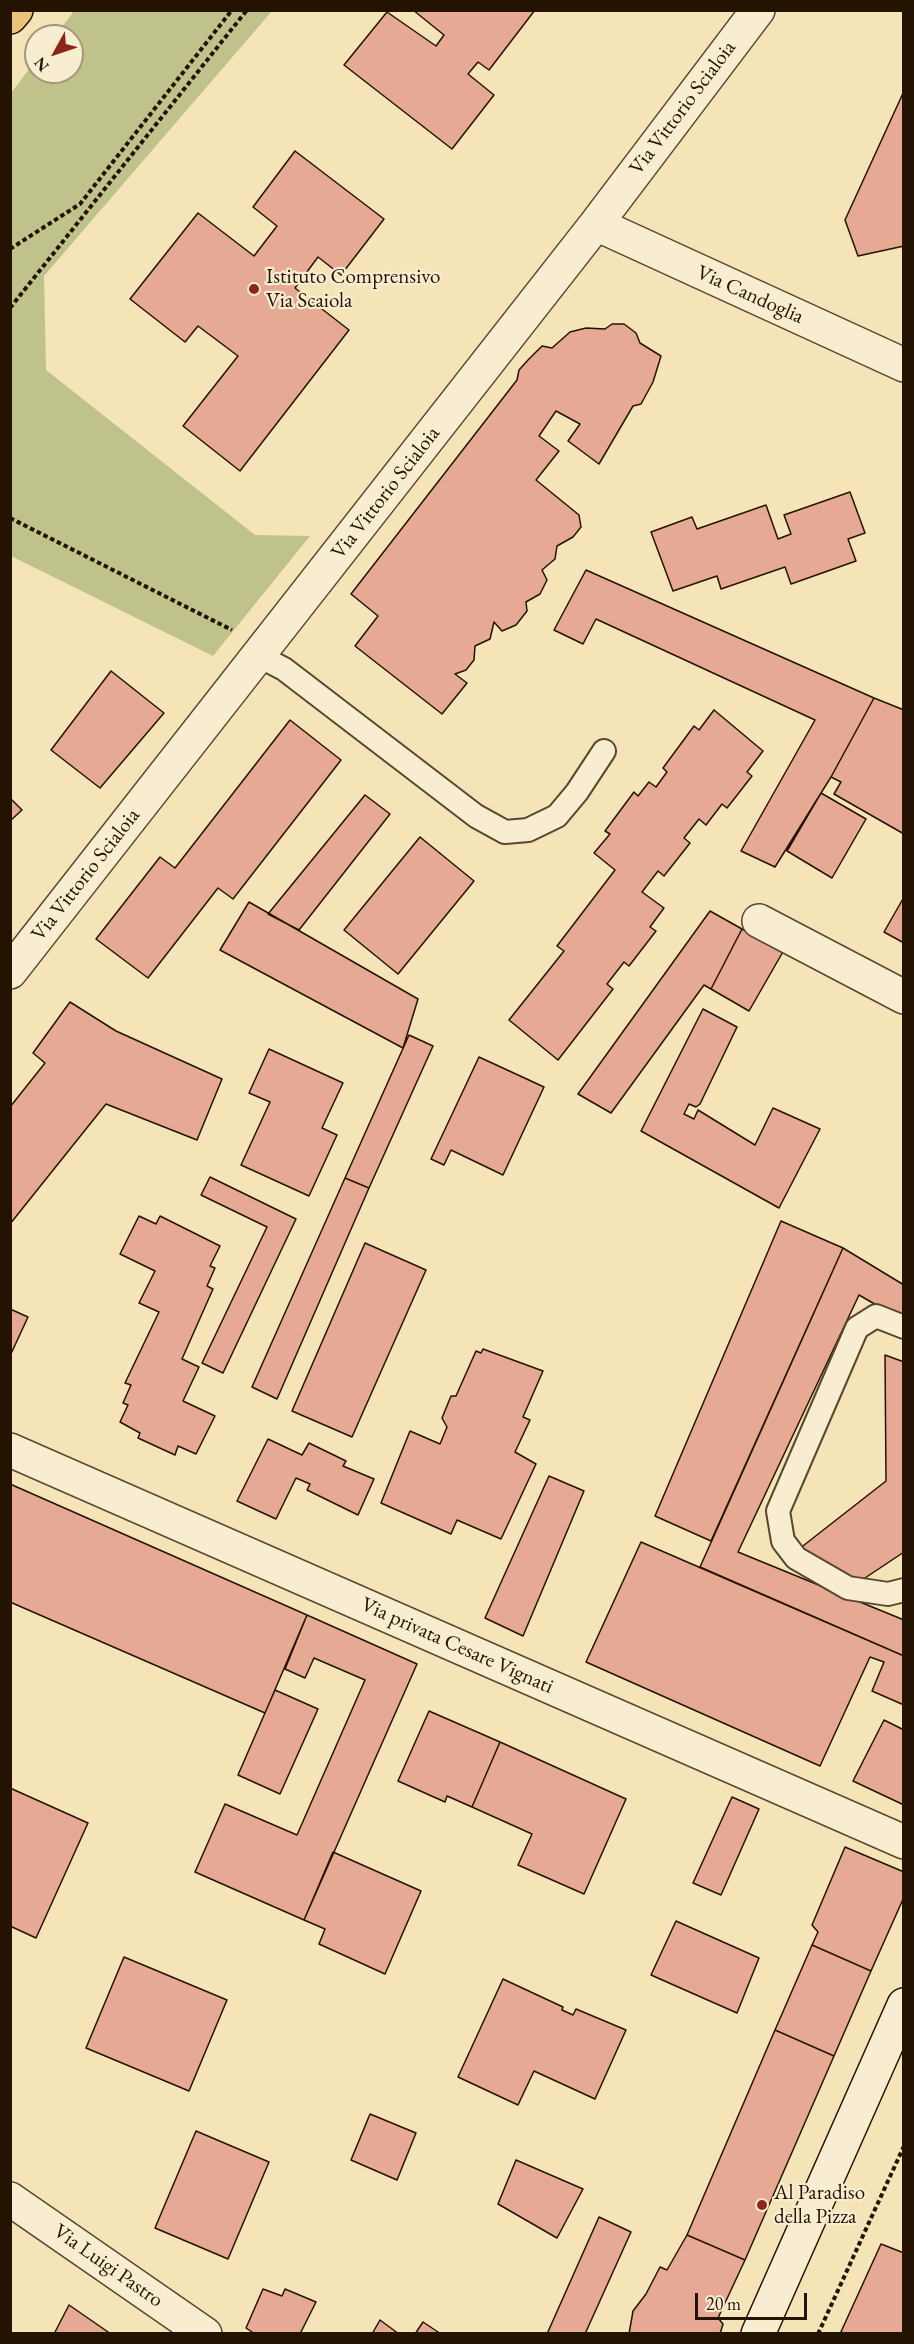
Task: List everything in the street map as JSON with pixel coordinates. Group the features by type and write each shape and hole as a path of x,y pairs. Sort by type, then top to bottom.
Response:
{"main road":[{"path":"10,17 16,10"}],"street":[{"name":"Via Vittorio Scialoia","path":"10,972 596,224 758,10"},
{"name":"Via Candoglia","path":"596,224 903,364"},
{"path":"759,921 903,997"},
{"name":"Via privata Cesare Vignati","path":"10,1450 903,1842"},
{"path":"758,2334 903,2005"},
{"name":"Via Luigi Pastro","path":"10,2199 205,2334"}],"lane":[{"path":"262,652 476,816 506,832 528,830 557,816 577,792 604,751"},
{"path":"903,1328 876,1316 857,1328 778,1510 783,1541 796,1558 848,1588 888,1594 903,1590"}],"path":[{"path":"10,249 80,204 232,10"},
{"path":"10,308 247,10"},
{"path":"10,518 262,652"},
{"path":"818,2334 903,2146"}],"green space":[{"path":"74,11 272,11 44,276 46,370 255,535 310,536 213,656 11,556 11,93 24,76 24,84 84,84 84,24 64,24"}],"building":[{"path":"413,10 535,10 489,70 478,62 468,74 494,95 452,149 344,65 387,12 436,46 444,35"},
{"path":"904,91 904,246 858,256 845,220"},
{"path":"295,151 384,219 341,275 318,257 295,288 349,330 240,471 183,426 238,356 198,326 185,342 130,299 198,213 254,256 277,226 253,207"},
{"path":"612,324 624,324 636,333 640,343 661,356 653,382 641,404 633,406 599,464 568,441 580,424 556,411 539,436 559,451 536,480 579,515 581,527 573,537 557,546 555,559 542,570 547,580 540,594 526,602 527,611 516,625 502,631 494,622 490,639 475,646 474,660 466,670 455,674 467,683 442,714 355,646 378,616 351,594 517,380 519,370 528,360 542,346 552,348 570,332 586,328 605,329"},
{"path":"850,492 865,533 848,539 856,561 791,584 785,567 721,589 717,576 673,591 651,532 692,517 697,529 766,505 778,539 791,534 784,515"},
{"path":"586,570 874,698 831,777 775,867 741,851 815,720 596,619 583,644 554,630"},
{"path":"111,671 164,713 100,788 51,750"},
{"path":"874,698 904,710 904,834 834,794 841,782 831,777"},
{"path":"714,710 763,751 747,772 752,776 727,808 722,804 706,825 699,819 684,838 690,843 664,876 658,871 642,892 664,908 650,927 656,931 629,966 624,962 607,984 613,989 558,1060 509,1020 564,951 557,946 615,870 594,853 610,834 605,831 634,792 638,796 649,782 656,787 667,772 663,768 694,726 699,730"},
{"path":"290,720 341,760 233,899 218,888 148,978 96,939 160,857 175,868"},
{"path":"821,793 866,819 832,878 787,851"},
{"path":"365,795 390,814 299,930 268,914"},
{"path":"10,798 22,810 10,821"},
{"path":"420,837 474,881 398,974 344,930"},
{"path":"904,897 904,943 884,932"},
{"path":"249,902 418,999 403,1048 220,950"},
{"path":"710,911 742,929 711,989 704,985 611,1113 578,1094"},
{"path":"742,929 784,950 749,1011 711,989"},
{"path":"70,1002 116,1031 222,1079 197,1140 106,1104 10,1224 10,1107 45,1063 33,1053"},
{"path":"703,1009 737,1027 700,1104 696,1107 689,1104 684,1114 694,1119 698,1110 755,1145 773,1108 820,1129 779,1208 641,1131"},
{"path":"409,1035 433,1046 369,1188 345,1178"},
{"path":"269,1049 343,1083 322,1128 337,1135 309,1196 241,1165 270,1102 249,1093"},
{"path":"479,1057 544,1087 503,1175 451,1150 444,1165 431,1159"},
{"path":"210,1177 296,1219 223,1373 202,1363 267,1227 201,1195"},
{"path":"345,1178 369,1188 277,1399 252,1387"},
{"path":"139,1216 156,1224 160,1216 220,1246 210,1266 215,1268 207,1286 213,1289 182,1359 199,1367 183,1401 215,1416 196,1454 178,1446 175,1455 138,1438 140,1433 120,1422 128,1405 123,1403 131,1385 125,1383 159,1312 139,1303 155,1271 120,1254"},
{"path":"781,1221 843,1248 711,1541 655,1516"},
{"path":"365,1243 426,1270 352,1437 292,1411"},
{"path":"843,1248 904,1285 904,1321 859,1295 738,1552 904,1620 904,1656 700,1567"},
{"path":"10,1309 28,1317 10,1356"},
{"path":"483,1349 543,1371 523,1417 530,1420 515,1452 536,1464 501,1539 457,1520 451,1534 381,1503 410,1431 440,1444 447,1427 442,1418 451,1396 456,1396 476,1351 481,1353"},
{"path":"885,1355 904,1362 904,1552 856,1584 799,1549 886,1481"},
{"path":"268,1439 302,1455 309,1443 346,1461 343,1466 374,1479 358,1515 307,1490 310,1484 296,1478 276,1519 237,1501"},
{"path":"549,1476 584,1491 523,1636 485,1618"},
{"path":"10,1484 307,1615 265,1713 10,1602"},
{"path":"641,1542 904,1656 904,1705 872,1691 884,1662 870,1657 820,1766 586,1662"},
{"path":"307,1615 417,1664 304,1920 195,1872 225,1804 297,1835 365,1680 314,1658 305,1678 285,1669"},
{"path":"275,1690 318,1709 280,1794 238,1775"},
{"path":"429,1711 500,1742 472,1807 447,1796 445,1802 398,1781"},
{"path":"884,1720 904,1730 904,1805 853,1781"},
{"path":"500,1742 626,1799 584,1894 518,1865 532,1834 472,1807"},
{"path":"10,1788 88,1823 36,1938 10,1926"},
{"path":"732,1797 759,1809 721,1895 693,1883"},
{"path":"845,1847 904,1872 904,1897 871,1971 812,1945 818,1932 812,1925"},
{"path":"333,1852 421,1891 385,1974 319,1944 325,1929 304,1920"},
{"path":"676,1921 759,1958 737,2013 651,1975"},
{"path":"812,1945 871,1971 834,2056 775,2030"},
{"path":"124,1957 227,2000 189,2091 86,2048"},
{"path":"503,1979 563,2007 562,2010 573,2015 576,2009 626,2030 595,2099 534,2071 518,2105 458,2077"},
{"path":"775,2030 834,2056 745,2260 687,2235"},
{"path":"370,2114 416,2133 397,2180 351,2160"},
{"path":"196,2131 269,2162 228,2259 155,2228"},
{"path":"516,2160 583,2189 557,2238 498,2204"},
{"path":"599,2217 631,2232 585,2334 547,2334"},
{"path":"687,2235 745,2260 718,2318 723,2324 720,2334 629,2334 633,2311 646,2294 660,2267 667,2270"},
{"path":"881,2244 904,2253 904,2334 840,2334"},
{"path":"263,2289 282,2296 285,2289 316,2302 300,2334 255,2334 246,2328"},
{"path":"69,2305 111,2334 54,2334"},
{"path":"380,2320 399,2334 372,2334"},
{"path":"423,2322 441,2334 415,2334"}],"place":[{"name":"Istituto Comprensivo Via Scaiola","path":"254,289"},
{"name":"Al Paradiso della Pizza","path":"762,2205"}]}
